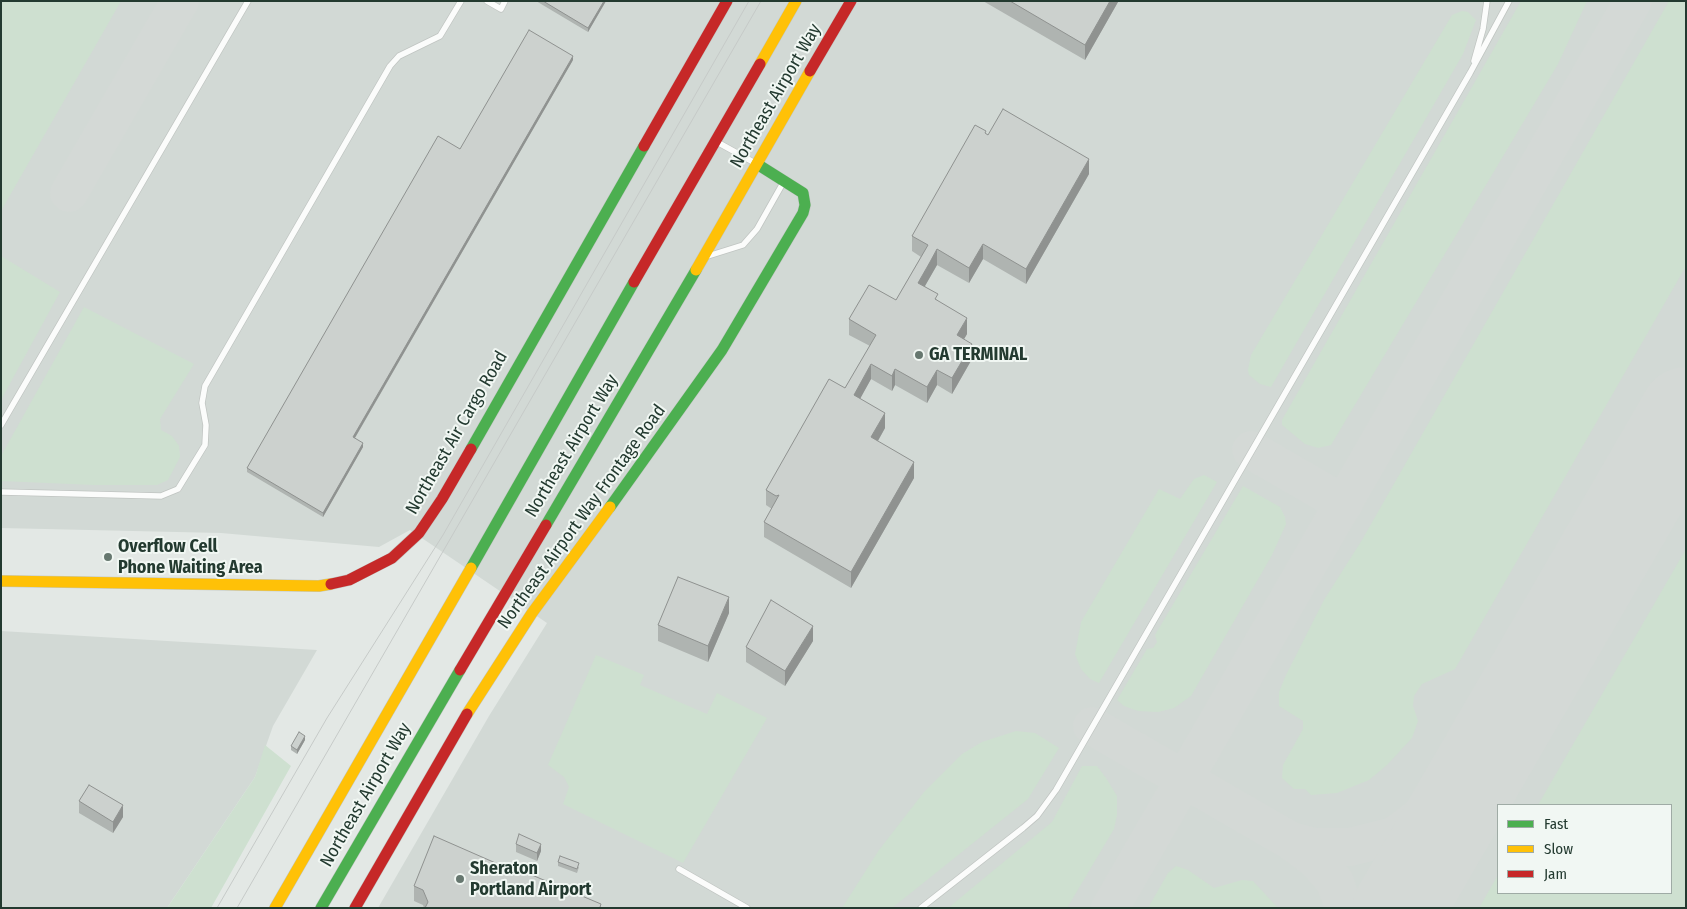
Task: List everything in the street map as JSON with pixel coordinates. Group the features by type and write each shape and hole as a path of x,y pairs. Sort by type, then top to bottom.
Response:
{"main road":[{"name":"Northeast Air Cargo Road","path":"1,580 319,586 356,578 392,558 419,533 442,500 727,1"},
{"name":"Northeast Airport Way","path":"275,908 796,1"},
{"name":"Northeast Airport Way","path":"321,908 499,602 592,449 851,1"},
{"name":"Northeast Airport Way Frontage Road","path":"355,908 466,714 532,613 688,400 752,301 803,213 805,205 803,193 757,164"}],"lane":[{"path":"1,425 248,1"},
{"path":"1,492 160,496 178,489 205,445 206,425 202,403 205,386 390,66 399,56 440,36 461,1"},
{"path":"487,1 501,9"},
{"path":"498,1 501,9"},
{"path":"501,9 506,1"},
{"path":"1470,73 1483,29 1487,1"},
{"path":"921,908 1037,816 1056,790 1470,73 1508,2"},
{"path":"716,140 757,164"},
{"path":"701,258 744,245 756,230 785,180"},
{"path":"680,869 747,908"}],"shaded area":[{"path":"1,1 1686,1 1686,908 378,908 489,716 547,623 410,530 379,547 221,533 1,528"},
{"path":"1,631 317,650 273,726 255,777 167,908 1,908"}],"green space":[{"path":"1,1 121,1 1,211"},
{"path":"1521,1 1587,1 1558,64 1331,445 1318,448 1305,444 1282,425 1282,420"},
{"path":"1669,1 1686,1 1686,266 1455,669 1422,684 1414,696 1413,706 1418,721 1412,738 1387,765 1369,780 1337,793 1311,795 1305,789 1294,789 1282,778 1283,765 1303,729 1303,721 1279,706 1279,692 1286,675 1324,600 1362,540"},
{"path":"1462,11 1468,12 1476,20 1463,54 1271,387 1260,384 1249,375 1251,355 1452,15"},
{"path":"1,256 60,292 1,400"},
{"path":"84,307 194,364 160,419 161,430 172,436 179,446 180,457 168,480 157,485 94,485 1,481 1,456"},
{"path":"1204,475 1217,482 1099,683 1090,679 1081,669 1075,654 1081,622 1159,489 1180,499 1194,479"},
{"path":"1243,486 1280,507 1285,517 1286,524 1272,555 1191,696 1174,708 1158,712 1138,711 1124,706 1117,700 1147,649 1153,648 1157,642 1155,635"},
{"path":"1686,549 1686,908 1479,908 1497,877 1497,894 1672,894 1672,804 1539,804"},
{"path":"596,655 644,675 640,685 707,714 717,693 767,718 683,863 563,804 569,787 564,777 548,765"},
{"path":"1016,731 1035,733 1059,748 1028,799 892,908 842,908 879,850 924,792 962,754 982,742"},
{"path":"265,745 291,766 211,908 167,908 255,777"},
{"path":"1082,766 1097,766 1106,778 1117,796 1117,815 1114,829 1067,908 948,908 1052,822"},
{"path":"1176,866 1188,870 1214,888 1242,880 1253,881 1278,908 1148,908 1168,873"}],"building":[{"path":"543,1 604,1 588,28"},
{"path":"1010,1 1110,1 1085,45"},
{"path":"529,30 573,56 353,437 363,443 323,513 247,468 438,136 460,149"},
{"name":"GA TERMINAL","path":"1003,109 1089,159 1026,269 983,244 969,268 937,249 918,283 938,294 935,299 967,318 957,335 972,344 952,378 937,370 927,387 895,369 892,376 871,364 854,395 885,413 871,437 914,462 851,572 764,522 779,495 776,496 766,490 829,379 845,388 876,335 849,319 869,285 896,300 928,245 912,236 975,125 986,131 985,133 988,135"},
{"path":"678,577 729,597 708,646 658,625"},
{"path":"771,600 813,626 785,671 746,647"},
{"path":"299,732 305,736 297,750 291,746"},
{"path":"89,785 123,805 113,822 79,801"},
{"path":"519,834 541,844 537,853 516,844"},
{"name":"Sheraton Portland Airport","path":"434,836 507,868 508,865 601,904 600,907 603,908 425,908 428,902 423,890 414,886"},
{"path":"560,856 579,863 577,869 558,862"}],"taxiway":[{"path":"69,193 180,1"},
{"path":"1110,908 1633,1"},
{"path":"1251,450 1344,504"},
{"path":"1092,726 1291,841 1315,859 1335,882 1344,908"},
{"path":"1291,841 1315,847 1350,847 1394,836 1433,806 1485,760"}],"runway":[{"path":"1399,908 1686,413"}],"tram line":[{"path":"217,908 327,718 443,535 749,1"},
{"path":"237,908 761,1"}],"traffic: fast":[{"path":"471,449 644,146"},
{"path":"610,507 722,350 803,213 805,205 803,193 757,164"},
{"path":"546,525 696,270"},
{"path":"471,568 634,282"},
{"path":"321,908 460,670"}],"traffic: slow":[{"path":"760,64 796,1"},
{"path":"696,270 810,71"},
{"path":"467,714 532,613 610,507"},
{"path":"275,908 471,568"},
{"path":"1,581 319,586 331,584"}],"traffic: jam":[{"path":"644,146 727,1"},
{"path":"810,71 851,1"},
{"path":"634,282 760,64"},
{"path":"331,584 349,580 392,558 419,533 442,499 471,449"},
{"path":"460,670 546,525"},
{"path":"355,908 467,714"}],"place":[{"name":"GA TERMINAL","path":"919,355"},
{"name":"Overflow Cell Phone Waiting Area","path":"108,557"},
{"name":"Sheraton Portland Airport","path":"460,879"}]}
